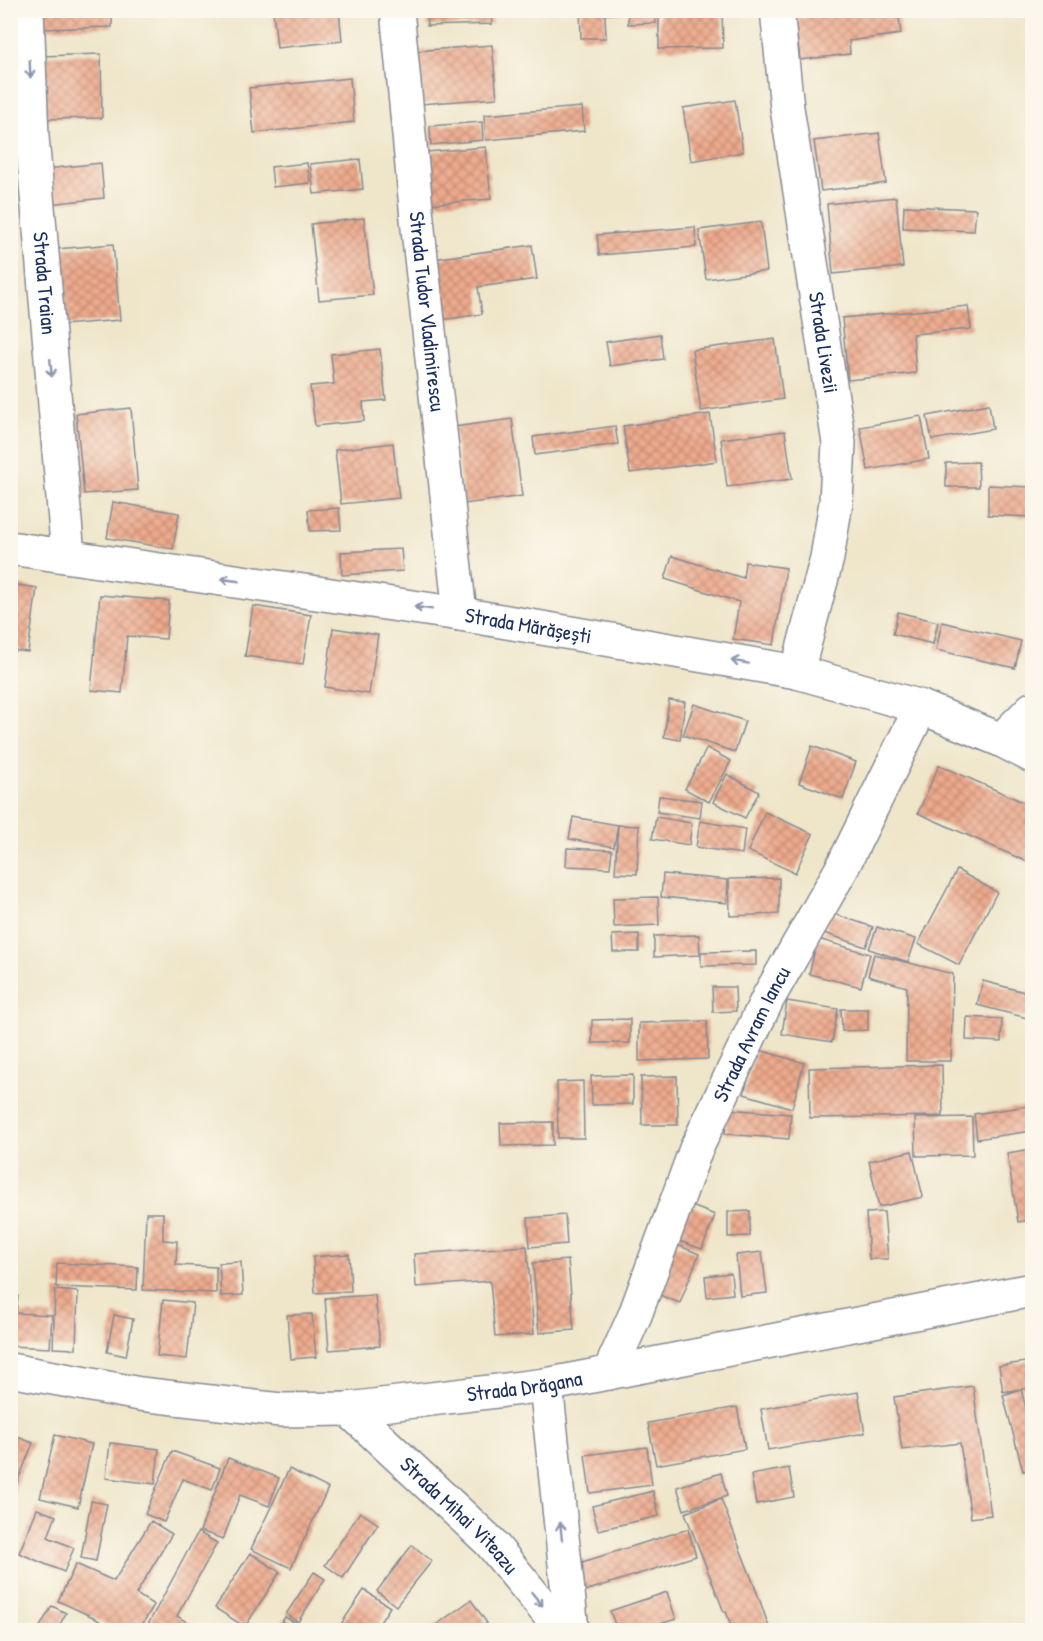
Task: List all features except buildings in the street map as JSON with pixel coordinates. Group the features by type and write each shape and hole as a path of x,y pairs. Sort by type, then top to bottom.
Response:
{"street":[{"name":"Strada Traian","path":"27,10 32,137 68,556"},
{"name":"Strada Tudor Vladimirescu","path":"397,10 418,239 460,614"},
{"name":"Strada Livezii","path":"777,10 787,108 839,443 836,502 827,558 798,672"},
{"name":"Strada Mărășești","path":"10,548 460,614 798,672 921,707 1001,740 1032,756"},
{"name":"Strada Avram Iancu","path":"609,1373 635,1315 696,1149 768,998 841,870 921,707"},
{"path":"1001,740 1032,709"},
{"name":"Strada Drăgana","path":"10,1370 140,1394 281,1410 348,1409 546,1385 1032,1290"},
{"path":"546,1385 572,1630"},
{"name":"Strada Mihai Viteazu","path":"348,1409 490,1542 562,1630"}]}
